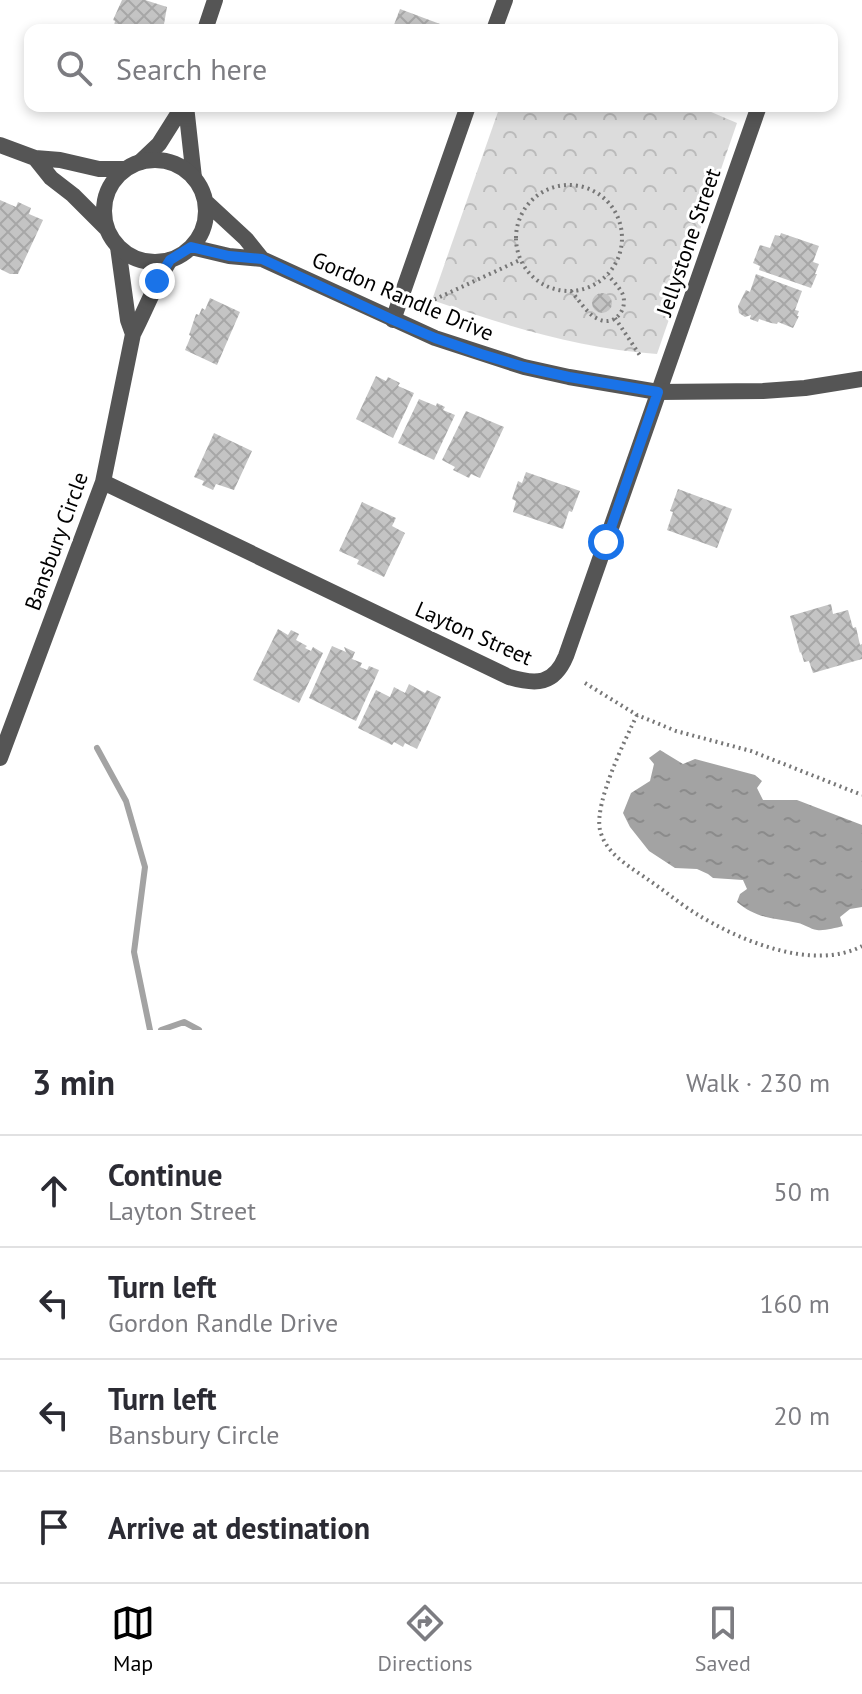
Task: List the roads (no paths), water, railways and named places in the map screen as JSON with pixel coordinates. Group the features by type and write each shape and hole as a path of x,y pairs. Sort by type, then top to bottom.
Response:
{"street":[{"path":"207,24 215,0"},
{"path":"496,24 505,0"},
{"path":"107,229 104,210 108,191 119,175 159,144 180,112"},
{"path":"185,112 194,178"},
{"path":"393,320 466,112"},
{"name":"Jellystone Street","path":"658,392 757,112"},
{"path":"0,145 35,158 99,169 160,160 169,162 187,171 199,185 206,202 202,231 191,247 170,260 143,261 134,258 118,247 107,229 51,178 35,158"},
{"name":"Gordon Randle Drive","path":"206,202 246,239 262,259"},
{"name":"Bansbury Circle","path":"118,247 128,320 133,334"},
{"name":"Gordon Randle Drive","path":"191,247 229,256 262,259 446,342 524,367 569,377 658,392 763,391 862,379"},
{"name":"Bansbury Circle","path":"0,758 103,482 133,334 170,260"},
{"name":"Layton Street","path":"103,482 509,677 534,683 547,680 563,665 658,392"}],"water":[{"path":"660,750 683,764 695,759 755,775 762,781 757,788 763,800 797,800 862,825 862,907 850,909 840,917 843,926 823,930 766,917 737,902 740,894 747,889 743,880 713,878 697,869 675,868 649,851 623,813 631,793 650,781 654,764 649,758"}],"waterway":[{"path":"97,748 126,801 145,867 134,952 150,1030"},
{"path":"161,1030 184,1022 199,1030"}]}
